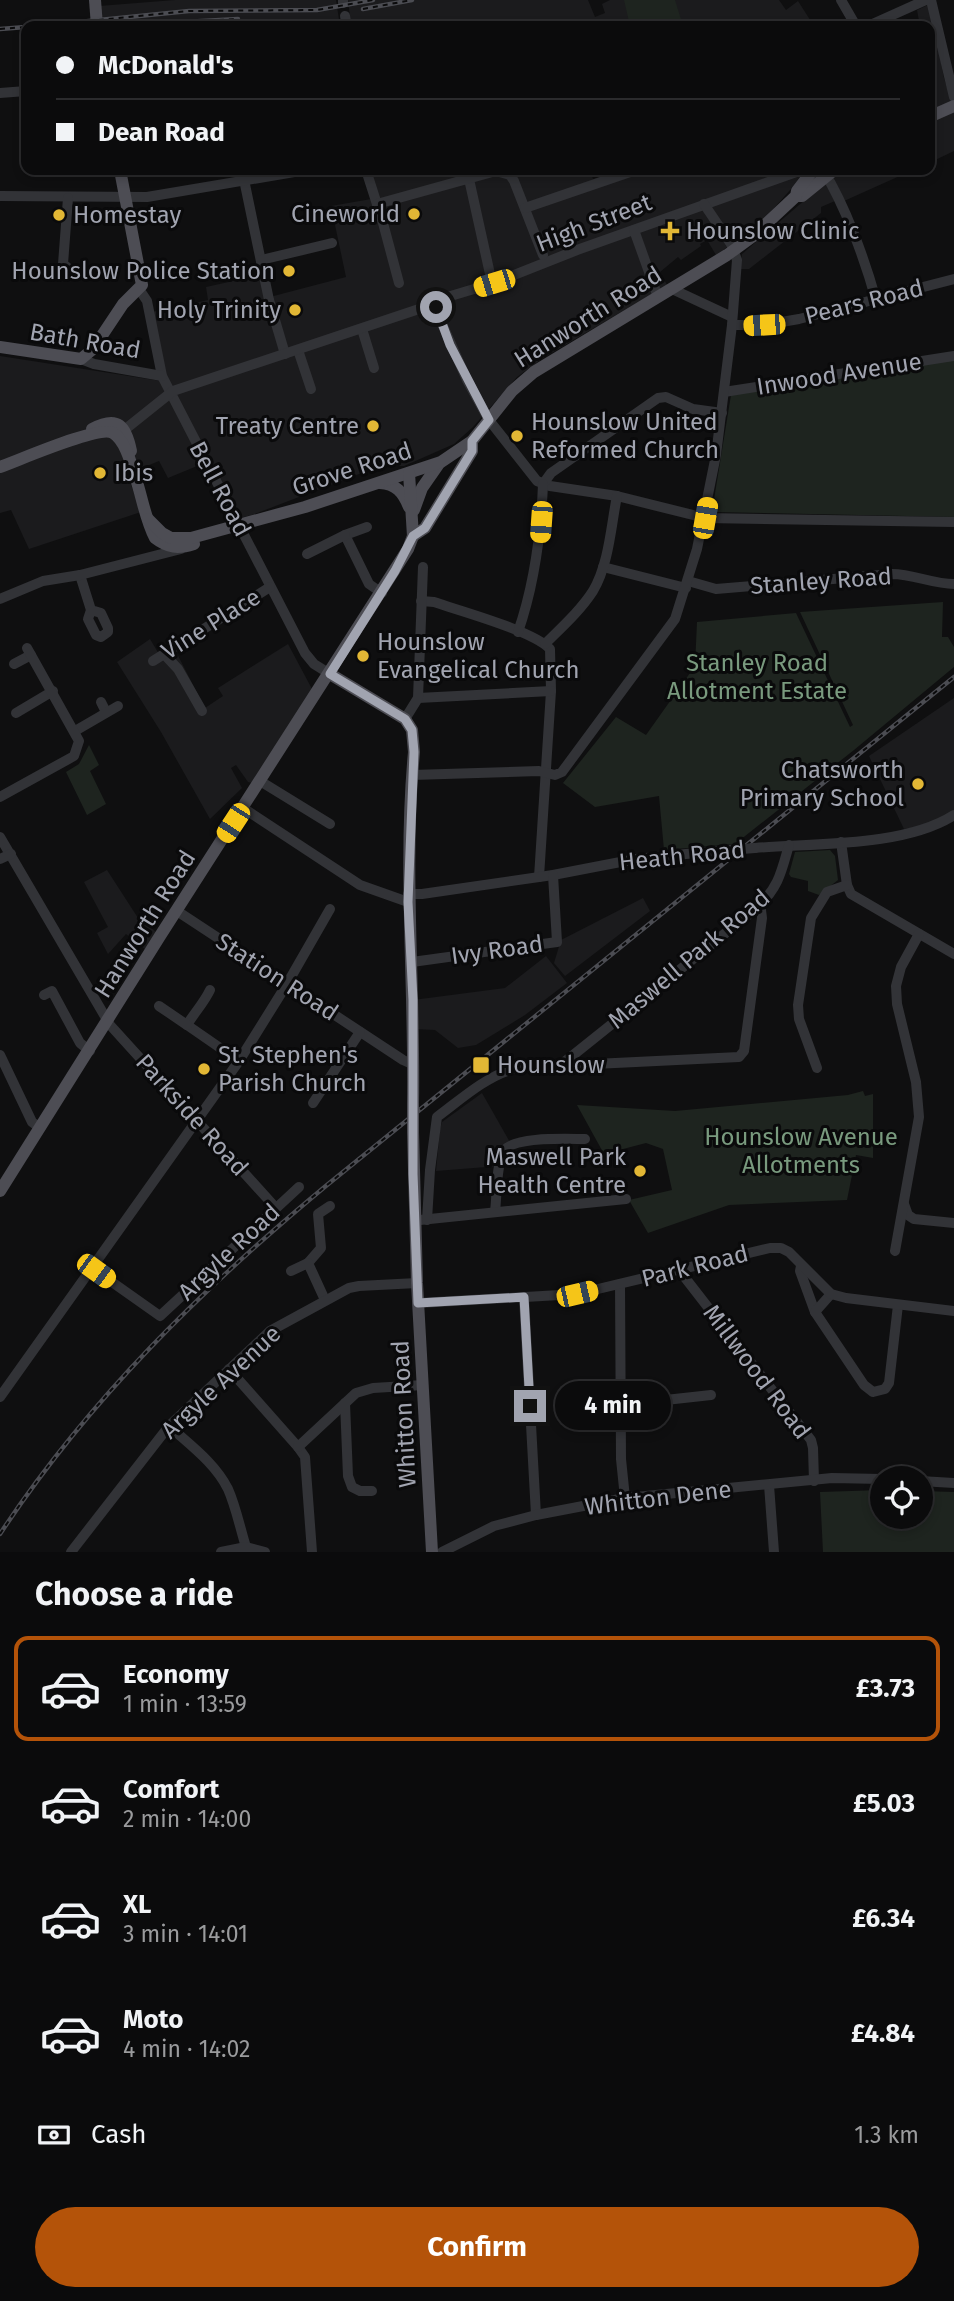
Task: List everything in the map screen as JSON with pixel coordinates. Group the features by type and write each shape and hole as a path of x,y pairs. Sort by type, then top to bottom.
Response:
{"main road":[{"path":"95,0 97,21"},
{"path":"935,114 954,106"},
{"path":"935,123 954,115"},
{"path":"81,359 93,349 123,304 139,289 142,282 121,175"},
{"name":"Hanworth Road","path":"413,536 425,528 472,451 472,441 519,384 534,372 734,250 796,197 797,191 819,175"},
{"name":"Bath Road","path":"0,347 81,359"},
{"path":"0,467 77,438 101,424 113,422 127,433 135,474 155,538 163,545 174,548 190,546 225,530"},
{"name":"Grove Road","path":"225,530 411,473 441,462 472,441"},
{"name":"Hanworth Road","path":"414,512 426,480 441,462"},
{"name":"Hanworth Road","path":"0,1191 4,1175 40,1128 90,1051 408,549 413,536 414,512 411,473"},
{"path":"378,483 392,484 398,488 414,512"},
{"path":"148,519 162,533 182,540 225,530"},
{"path":"330,674 405,719"},
{"name":"Whitton Road","path":"405,719 412,730 414,752 408,898 412,962 413,1132 421,1220 417,1283 432,1552"}],"street":[{"path":"841,0 853,21"},
{"path":"880,21 928,0 934,21"},
{"path":"935,26 954,97"},
{"path":"0,93 21,91"},
{"path":"0,196 147,197 243,175 273,316 285,354"},
{"path":"368,175 399,283"},
{"path":"377,204 465,175"},
{"path":"468,175 490,274"},
{"path":"510,175 543,254"},
{"path":"525,208 621,175"},
{"name":"High Street","path":"543,484 532,477 489,420 467,380 436,311 441,300 788,175"},
{"path":"826,175 874,285 876,300"},
{"path":"67,267 63,264 68,198"},
{"path":"412,775 539,771 555,775 562,772 675,619 705,518 722,413 737,260 734,250 704,204"},
{"path":"634,230 658,297"},
{"path":"261,260 332,243"},
{"name":"Pears Road","path":"732,321 776,323 954,279"},
{"name":"Bell Road","path":"139,289 147,301 162,376 193,439 305,653 314,664 330,674"},
{"path":"672,289 732,321"},
{"path":"128,427 172,392 434,303"},
{"path":"362,329 374,368"},
{"path":"298,350 311,389"},
{"name":"Inwood Avenue","path":"724,392 954,356"},
{"name":"Bath Road","path":"81,359 94,364 162,376"},
{"path":"518,632 528,604 539,553 543,484 551,472 658,398 666,397 693,409 722,413"},
{"path":"543,484 617,496 705,518 954,522"},
{"path":"545,643 580,608 594,589 603,567 617,496"},
{"path":"307,554 367,527"},
{"path":"345,535 369,584 382,593"},
{"path":"154,557 163,545"},
{"path":"0,599 43,581 80,575 190,546"},
{"path":"405,719 418,698 423,567"},
{"name":"Stanley Road","path":"603,567 716,589 891,574 943,584 954,583"},
{"path":"80,575 91,610"},
{"name":"Vine Place","path":"153,661 270,587"},
{"path":"421,601 434,602 545,643 552,655 539,877"},
{"path":"0,797 74,756 79,741 29,651 14,664"},
{"path":"164,654 178,669 202,711"},
{"path":"23,712 53,691"},
{"path":"418,698 551,691"},
{"path":"75,731 104,707 118,705"},
{"path":"260,781 330,824"},
{"path":"243,808 360,885 408,898"},
{"name":"Heath Road","path":"408,898 636,859 899,835 927,829 954,815"},
{"name":"Parkside Road","path":"0,837 107,1022 276,1208"},
{"path":"841,842 847,885 851,894 954,954"},
{"name":"Maswell Park Road","path":"421,1220 437,1117 501,1073 517,1068 555,1066 568,1060 758,907 773,892 781,876 789,845"},
{"path":"0,859 11,854"},
{"name":"Ivy Road","path":"412,962 557,942 553,875"},
{"path":"817,1068 799,1019 811,918 827,892 847,885"},
{"path":"568,1060 574,1065 738,1057 744,1051 762,918 758,907"},
{"path":"0,1396 239,1061 330,909"},
{"name":"Station Road","path":"177,911 414,1065"},
{"path":"894,1251 919,1117 918,1098 897,1004 896,986 901,967 919,934"},
{"path":"187,1025 210,990"},
{"path":"44,995 52,991 80,1043 90,1051"},
{"path":"159,1006 239,1061"},
{"path":"313,1103 360,1032"},
{"path":"0,1055 32,1122 40,1128"},
{"path":"495,1212 499,1166 506,1147 526,1141 585,1139"},
{"name":"Argyle Road","path":"92,1268 160,1316 299,1187"},
{"path":"421,1220 626,1199"},
{"path":"904,1200 908,1214 914,1219 954,1223"},
{"path":"291,1271 309,1263 321,1248 318,1214 330,1206"},
{"name":"Park Road","path":"418,1303 577,1294 770,1248 781,1248 789,1252 831,1294"},
{"path":"309,1263 325,1300"},
{"path":"801,1266 800,1271 815,1312 864,1385 873,1392 881,1391 890,1383 898,1305"},
{"name":"Millwood Road","path":"679,1270 811,1440 814,1448 814,1481"},
{"name":"Argyle Avenue","path":"74,1548 169,1426 270,1331 325,1300 359,1286 417,1283"},
{"path":"620,1284 620,1405 625,1498"},
{"path":"815,1312 831,1294 954,1311"},
{"path":"524,1297 536,1515"},
{"path":"229,1370 304,1457 312,1552"},
{"path":"298,1447 356,1393 373,1388 423,1385"},
{"path":"620,1405 711,1395"},
{"path":"345,1403 348,1476 352,1487 360,1491 372,1491"},
{"path":"169,1426 204,1457 220,1476 229,1491 246,1547"},
{"name":"Whitton Dene","path":"442,1552 494,1526 625,1498 832,1478 870,1479"},
{"path":"933,1481 954,1483"},
{"path":"769,1485 774,1552"},
{"path":"221,1552 246,1547 265,1552"},
{"path":"74,1548 85,1552"}],"shaded area":[{"path":"175,0 336,0 339,21 100,21 99,6"},
{"path":"348,0 588,0 595,17 605,13 602,4 610,0 779,0 786,10 798,1 811,21 595,19 350,21"},
{"path":"930,4 933,21 919,21 917,10"},
{"path":"935,30 944,78 954,110 954,151 935,160"},
{"path":"370,175 592,175 593,179 605,175 801,175 759,225 716,255 707,240 681,260 678,257 660,272 667,285 543,358 517,377 473,427 454,444 404,466 380,466 240,518 202,464 168,478 159,461 127,474 141,512 29,549 11,510 0,513 0,356 161,381 152,312 208,300 206,287 261,275 266,298 346,277 331,206 377,198"},
{"path":"825,175 902,175 844,201 842,198 821,207 821,213 749,269 740,269 742,254 806,199"},
{"path":"150,639 159,654 173,646 205,708 223,696 218,688 288,644 312,689 252,783 248,782 236,765 231,768 242,788 210,819 161,732 117,662"},
{"name":"Chatsworth Primary School","path":"954,698 954,813 936,824 904,829 869,756"},
{"path":"107,870 138,918 160,935 151,954 126,934 108,954 97,933 108,927 84,882"},
{"path":"643,898 650,911 565,976 554,963 561,940"},
{"path":"546,956 567,983 525,1015 476,1045 458,1048 435,1030 414,1029 413,1000 505,988"},
{"path":"482,1093 511,1144 499,1166 436,1171 442,1122"}],"green space":[{"path":"624,0 675,0 681,21 629,21"},
{"path":"954,360 954,517 712,512 731,395"},
{"name":"Stanley Road Allotment Estate","path":"943,602 942,637 948,637 954,647 954,667 735,844 664,850 659,796 595,807 563,783 616,717 646,735 695,666 697,622 796,613 850,727 853,725 800,612"},
{"path":"89,745 99,765 90,771 106,804 87,815 66,772 79,764"},
{"path":"830,850 835,856 838,880 819,895 808,891 808,881 791,877 789,874 795,852"},
{"name":"Hounslow Avenue Allotments","path":"863,1091 865,1096 873,1094 873,1158 856,1155 847,1200 729,1205 648,1233 629,1200 672,1190 663,1149 646,1143 604,1154 577,1105 675,1111 848,1095"},
{"path":"870,1490 870,1529 933,1529 933,1491 954,1492 954,1552 823,1552 820,1492"}],"railway":[{"path":"89,21 189,11 317,10 373,0"},
{"path":"363,9 412,0"},
{"path":"202,21 238,19"},
{"path":"0,29 21,27"},
{"path":"0,1534 71,1437 110,1391 193,1305 281,1224 954,677"}],"place":[{"name":"Cineworld","path":"414,214"},
{"name":"Homestay","path":"59,215"},
{"name":"Hounslow Clinic","path":"670,231"},
{"name":"Hounslow Police Station","path":"289,271"},
{"name":"Holy Trinity","path":"295,310"},
{"name":"Treaty Centre","path":"373,426"},
{"name":"Hounslow United Reformed Church","path":"517,436"},
{"name":"Ibis","path":"100,473"},
{"name":"Hounslow Evangelical Church","path":"363,656"},
{"name":"Chatsworth Primary School","path":"918,784"},
{"name":"Hounslow","path":"481,1065"},
{"name":"St. Stephen's Parish Church","path":"204,1069"},
{"name":"Maswell Park Health Centre","path":"640,1171"}],"route":[{"path":"436,307 450,345 489,420 472,441 472,451 425,528 413,536 395,571 330,674 405,719 412,730 414,752 408,902 414,1029 413,1174 418,1303 524,1297 530,1406"}]}
